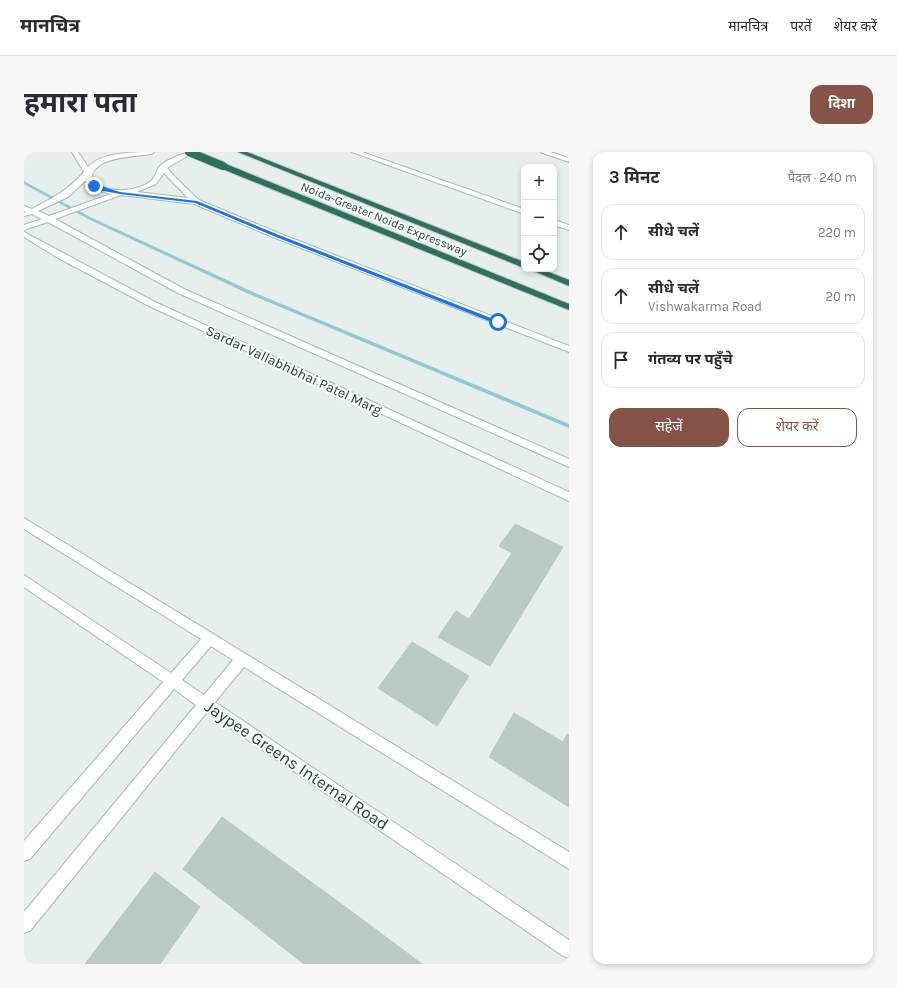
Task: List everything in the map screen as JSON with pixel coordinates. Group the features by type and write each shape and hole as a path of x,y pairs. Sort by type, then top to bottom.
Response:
{"highway":[{"name":"Noida-Greater Noida Expressway","path":"190,152 569,307"},
{"name":"Noida-Greater Noida Expressway","path":"244,153 521,264"},
{"path":"540,272 569,284"}],"street":[{"path":"75,152 88,172 87,179 94,186 120,193 196,202 278,236 569,349"},
{"path":"115,152 133,155"},
{"path":"27,212 65,195 94,165 105,159 151,152"},
{"path":"163,167 190,152"},
{"path":"355,152 521,211"},
{"path":"543,152 569,160"},
{"path":"24,228 47,218 120,193 148,186 157,180 162,173 163,167"},
{"path":"163,167 177,184 196,202"},
{"name":"Sardar Vallabhbhai Patel Marg","path":"27,212 47,218 181,292 569,463"},
{"path":"557,223 569,228"},
{"name":"Sardar Vallabhbhai Patel Marg","path":"24,234 61,256 152,304 569,497"},
{"path":"24,523 569,861"},
{"name":"Jaypee Greens Internal Road","path":"24,580 569,950"},
{"path":"24,853 210,639"},
{"path":"24,924 242,659"}],"building":[{"path":"515,524 563,547 490,666 438,637 456,611 469,619 512,553 499,546"},
{"path":"412,642 469,676 437,726 378,688"},
{"path":"514,713 563,742 567,734 569,735 569,807 489,757"},
{"path":"222,817 351,911 320,964 304,964 183,869"},
{"path":"155,872 200,907 160,964 85,964"},
{"path":"351,911 422,964 320,964"}],"waterway":[{"path":"24,182 89,218 251,293 569,426"}],"route":[{"path":"94,186 120,193 164,197 196,202 278,236 498,322"}]}
